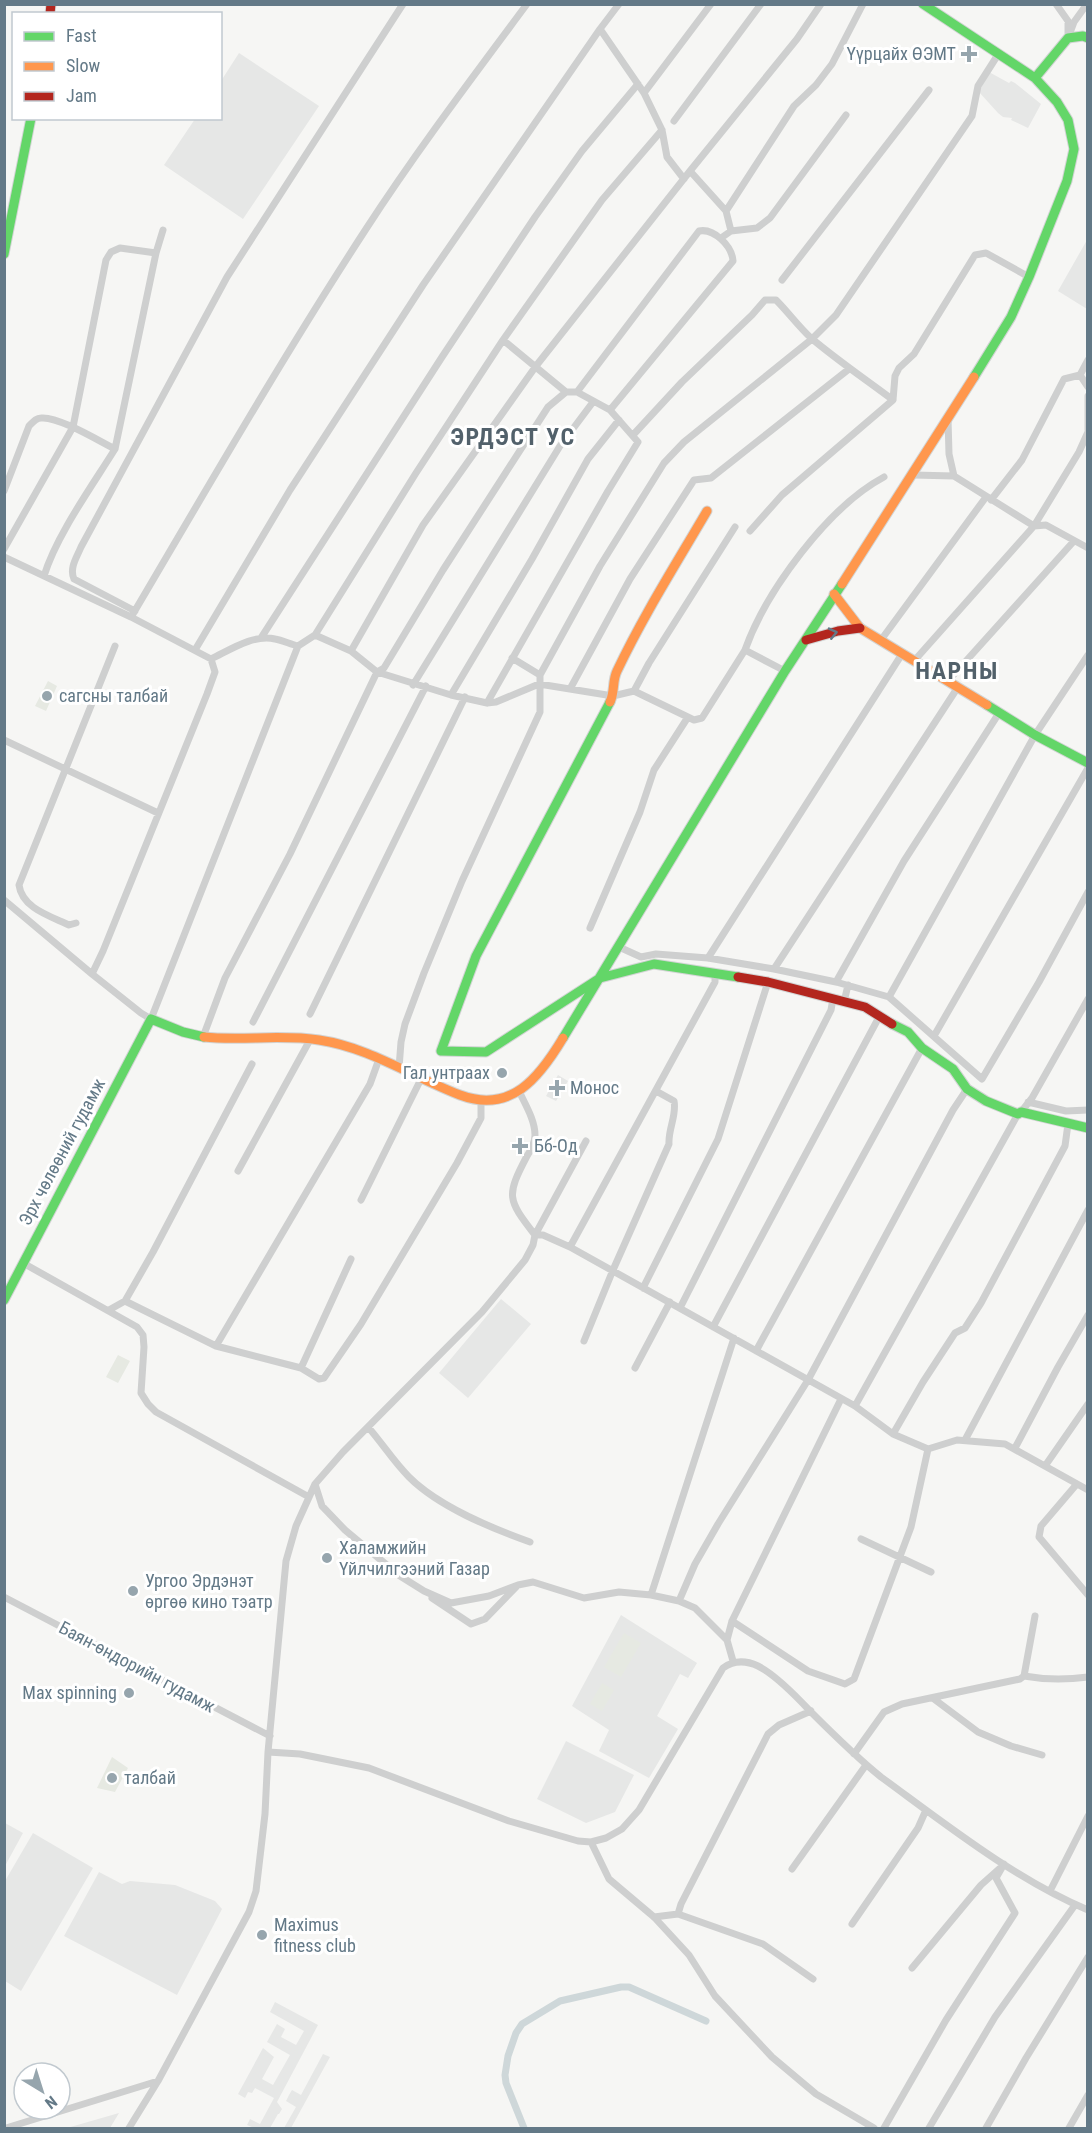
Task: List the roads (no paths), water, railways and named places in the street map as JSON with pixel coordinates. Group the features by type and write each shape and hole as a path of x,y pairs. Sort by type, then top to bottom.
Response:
{"main road":[{"path":"151,1018 203,1037 311,1038 337,1044 379,1059 455,1093 481,1100 519,1091 546,1066 785,671 913,475 1011,317 1067,181 1074,149 1068,120 1057,102 1035,78 923,4"},
{"path":"1035,78 1068,38 1083,36 1088,38"},
{"path":"4,254 31,120"},
{"path":"707,511 634,637 615,675 613,696 476,956 441,1051 486,1052 600,978 654,964 768,982 865,1007 908,1032 922,1048 953,1069 967,1089 986,1101 1019,1113 1088,1128"},
{"path":"834,594 860,628 1035,735 1088,763"},
{"path":"806,639 860,628"},
{"name":"Эрх чөлөөний гудамж","path":"4,1300 151,1018"}],"street":[{"path":"92,974 215,672 211,659 74,579 72,567 227,277 403,4"},
{"path":"133,614 248,418 367,228 527,4"},
{"path":"195,650 290,490 410,304 619,4"},
{"path":"644,93 711,4"},
{"path":"674,121 761,4"},
{"path":"351,651 423,525 536,366 797,39 821,4"},
{"path":"726,211 794,106 816,85 832,64 863,4"},
{"path":"1056,4 1068,21 1068,38"},
{"path":"1068,38 1074,22 1087,4"},
{"path":"600,29 644,93 662,130 667,157 684,178"},
{"path":"399,1068 405,1024 424,973 462,881 540,712 540,675 600,566 664,463 684,442 812,339 836,315 972,116 978,86 999,53"},
{"path":"261,638 528,227 582,151 638,84"},
{"path":"782,280 929,90"},
{"path":"721,238 731,231 757,228 770,218 846,115"},
{"path":"4,900 92,974 141,1013 151,1018 298,646 315,635 416,473 503,340 602,200 662,130"},
{"path":"690,171 726,211 731,231"},
{"path":"44,576 69,525 115,449 156,253 163,230"},
{"path":"577,392 699,231 707,230 721,238 733,261 610,410"},
{"path":"4,549 73,427 106,260 111,252 120,248 156,253"},
{"path":"750,531 782,495 893,400 895,376 899,368 914,354 975,255 986,253 1029,277"},
{"path":"633,435 682,382 765,300 776,300 812,339 893,400"},
{"path":"503,340 566,392"},
{"path":"881,640 988,498 1022,460 1064,379 1080,375 1088,360"},
{"path":"570,689 630,579 694,480 711,478 849,369"},
{"path":"1080,375 1088,387"},
{"path":"203,1037 225,978 290,854 376,672 384,668 443,570 548,407 566,392 577,392 610,410 638,442 487,703"},
{"path":"914,661 1034,526 1079,452 1088,431 1088,396"},
{"path":"413,685 560,446 593,402"},
{"path":"4,491 29,426 35,419 41,417 51,419 73,427 115,449"},
{"path":"948,419 949,454 954,476"},
{"path":"452,695 588,459 619,420"},
{"path":"913,475 954,476 1034,526 1046,525 1088,548"},
{"path":"315,635 351,651 376,672 413,685 426,686 487,703 496,702 539,684 613,696 634,690 694,720 702,718 745,650 752,629 793,564 809,543 869,485 884,477"},
{"path":"634,690 735,527"},
{"path":"948,681 1074,541"},
{"path":"4,557 133,614"},
{"path":"211,659 261,638 274,638 298,646"},
{"path":"76,923 69,925 32,906 20,891 19,885 115,646"},
{"path":"745,650 785,671"},
{"path":"708,958 902,654"},
{"path":"889,997 1035,735 1088,655"},
{"path":"512,658 540,675"},
{"path":"253,1022 426,686"},
{"path":"774,969 958,687"},
{"path":"310,1014 465,698"},
{"path":"836,982 904,861 999,713"},
{"path":"590,928 640,812 654,770 688,717"},
{"path":"4,740 158,813"},
{"path":"934,1036 1088,768"},
{"path":"619,947 641,957 656,954 708,958 774,969 836,982 889,997 982,1079 1088,892"},
{"path":"570,1246 715,982 715,973"},
{"path":"644,1288 718,1139 768,982"},
{"path":"844,1002 848,985"},
{"path":"680,1308 831,1010 833,999"},
{"path":"855,1406 1019,1113 1028,1102 1088,999"},
{"path":"713,1327 879,1017"},
{"path":"238,1171 311,1038"},
{"path":"756,1351 922,1048"},
{"path":"216,1346 370,1084 379,1059"},
{"path":"109,1310 125,1301 252,1064"},
{"path":"361,1200 421,1078"},
{"path":"679,1601 695,1564 808,1380 948,1120 967,1089"},
{"path":"519,1091 532,1120 536,1138 515,1180 512,1190 513,1202 517,1212 535,1235"},
{"path":"584,1341 669,1144 669,1132 676,1108 674,1101 656,1091"},
{"path":"125,1301 216,1346 300,1368 319,1379 324,1378 362,1324 457,1163 481,1118 481,1100"},
{"path":"1028,1102 1066,1111 1085,1110 1088,1102"},
{"path":"893,1434 955,1333 965,1328 981,1302 1065,1146 1068,1124"},
{"path":"129,2128 158,2081 249,1912 256,1891 265,1814 268,1752 286,1561 296,1526 315,1484 343,1452 482,1312 525,1260 533,1245 535,1235 586,1141"},
{"path":"965,1440 1088,1210"},
{"path":"535,1235 543,1235 570,1246 855,1406 893,1434 928,1449 957,1440 1005,1444 1088,1490"},
{"path":"300,1368 351,1259"},
{"path":"22,1263 130,1322 143,1335 141,1393 148,1404 171,1421 309,1497"},
{"path":"635,1368 670,1302"},
{"path":"1015,1448 1088,1316"},
{"path":"651,1595 734,1338"},
{"path":"727,1640 732,1621 841,1399"},
{"path":"1044,1466 1087,1402"},
{"path":"368,1427 408,1476 423,1489 485,1526 530,1542"},
{"path":"732,1621 813,1673 845,1684 850,1683 854,1679 900,1558 916,1507 928,1449"},
{"path":"315,1484 322,1506 345,1530 400,1576 471,1624 485,1619 518,1585"},
{"path":"1076,1485 1041,1526 1039,1537 1088,1595"},
{"path":"861,1539 931,1572"},
{"path":"424,1591 452,1603 489,1596 533,1582 584,1598 619,1592 679,1601 695,1608 727,1640 733,1661"},
{"name":"Баян-өндорийн гудамж","path":"4,1597 270,1737"},
{"path":"1024,1676 1035,1616"},
{"path":"268,1752 300,1754 369,1768 509,1821 563,1838 591,1842 606,1838 622,1829 639,1810 723,1668 733,1661 746,1662 759,1666 796,1696 866,1765 926,1810 1004,1864 1075,1905 1088,1910"},
{"path":"854,1754 885,1712 902,1704 1020,1679 1024,1676 1051,1680 1088,1677"},
{"path":"934,1698 978,1732 1011,1746 1041,1755"},
{"path":"678,1914 768,1734 779,1725 811,1712"},
{"path":"792,1869 866,1765"},
{"path":"852,1924 918,1827 926,1810"},
{"path":"1050,1891 1088,1816"},
{"path":"591,1842 609,1879 654,1917 689,1955 715,1996 771,2057 816,2094 874,2128"},
{"path":"912,1968 981,1885 1004,1864"},
{"path":"884,2128 946,2020 1015,1913 996,1878 1004,1864"},
{"path":"929,2128 995,2017 1075,1905"},
{"path":"654,1917 678,1914 763,1944 813,1978"},
{"path":"986,2128 1088,1957"},
{"path":"6,2128 158,2081"},
{"path":"1069,2128 1088,2095"}],"waterway":[{"path":"524,2128 506,2083 508,2056 516,2033 522,2024 560,2001 629,1987 706,2021"}],"place":[{"name":"Үүрцайх ӨЭМТ","path":"969,54"},
{"name":"сагсны талбай","path":"47,696"},
{"name":"Гал унтраах","path":"502,1073"},
{"name":"Монос","path":"557,1088"},
{"name":"Бб-Од","path":"520,1146"},
{"name":"Халамжийн Үйлчилгээний Газар","path":"327,1558"},
{"name":"Ургоо Эрдэнэт өргөө кино тэатр","path":"133,1591"},
{"name":"Max spinning","path":"129,1693"},
{"name":"талбай","path":"112,1778"},
{"name":"Maximus fitness club","path":"262,1935"}],"district":[{"name":"ЭРДЭСТ УС","path":"513,437"},
{"name":"НАРНЫ","path":"957,671"}]}
